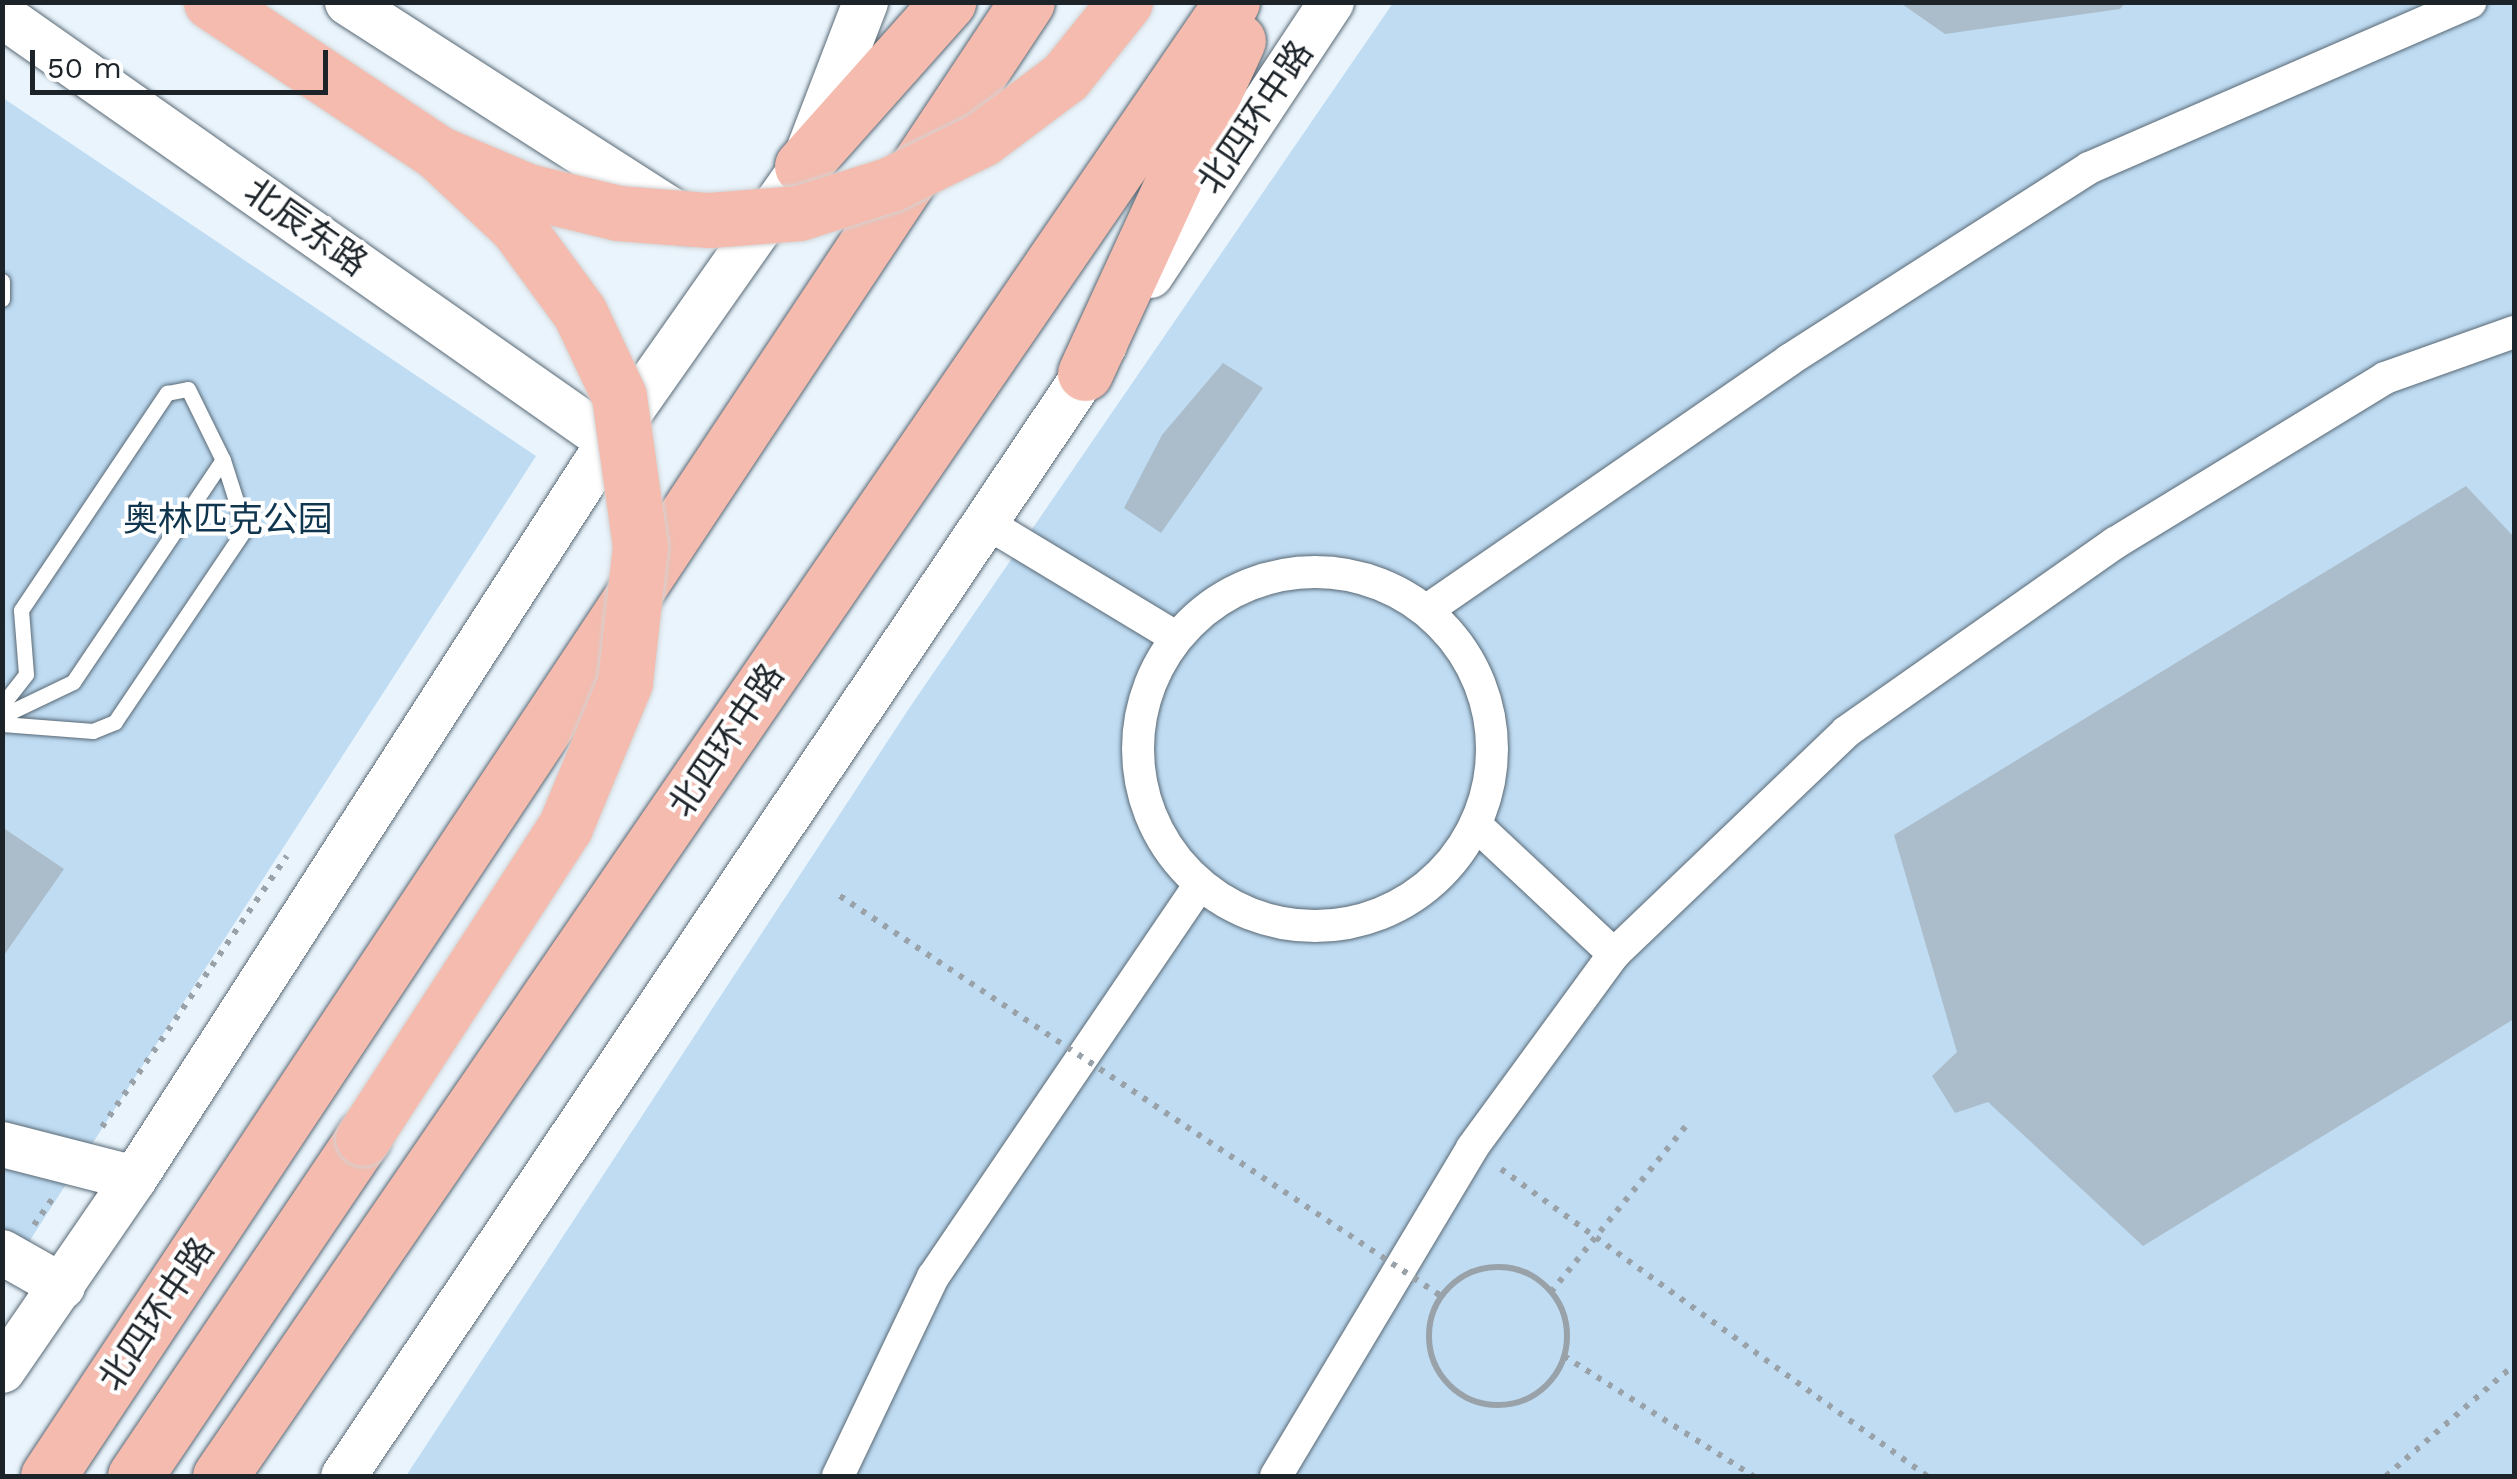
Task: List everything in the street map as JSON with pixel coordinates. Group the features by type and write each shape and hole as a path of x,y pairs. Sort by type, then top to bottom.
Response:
{"highway":[{"path":"134,1476 363,1138 565,826 625,682 640,546 619,396 580,313 517,227 438,153 211,2"},
{"path":"802,166 948,2"},
{"name":"北四环中路","path":"48,1476 1027,2"},
{"path":"438,153 527,191 618,214 710,220 799,213 890,184 982,139 1065,77 1125,2"},
{"name":"北四环中路","path":"220,1476 1232,2"},
{"path":"1085,373 1255,2"}],"street":[{"path":"346,2 739,254"},
{"path":"2,1370 134,1178 609,441 802,166 866,2"},
{"name":"北四环中路","path":"344,1476 1331,2"},
{"path":"1428,610 1788,360 2089,168 2470,2"},
{"name":"北辰东路","path":"17,18 609,441"},
{"path":"1276,1476 1472,1148 1614,954 1846,732 2116,543 2385,378 2514,332"},
{"path":"985,522 1176,637"},
{"path":"1324,570 1379,582 1428,610 1466,654 1488,709 1492,768 1476,824 1431,881 1403,903 1352,923 1298,926 1246,913 1199,885 1164,843 1140,775 1137,738 1149,685 1176,637 1218,599 1269,577 1324,570"},
{"path":"1476,824 1614,954"},
{"path":"838,1476 933,1277 1199,885"},
{"path":"2,1144 134,1178"},
{"path":"2,1252 62,1286"}],"lane":[{"path":"2,282 2,299"},
{"path":"2,704 26,674 21,610 167,393 188,389 223,460 245,530 115,722 93,731 2,724"},
{"path":"2,716 73,682 223,460"}],"path":[{"path":"840,896 1441,1296"},
{"path":"1551,1292 1686,1127"},
{"path":"1472,1148 1926,1476"},
{"path":"1494,1267 1525,1274 1551,1292 1567,1334 1564,1356 1535,1394 1513,1404 1467,1398 1448,1384 1431,1353 1430,1318 1441,1296 1456,1281 1494,1267"},
{"path":"1564,1356 1753,1476"},
{"path":"2386,1476 2514,1365"}],"green space":[{"path":"1393,3 2514,3 2514,1476 406,1476 910,707"},
{"name":"奥林匹克公园","path":"3,98 536,456 3,1282"}],"building":[{"path":"1899,2 2126,2 2120,9 1945,34"},
{"path":"1223,363 1263,388 1161,533 1124,508 1162,435"},
{"path":"2466,486 2514,537 2514,1019 2143,1246 1988,1102 1955,1113 1932,1076 1957,1052 1894,835"},
{"path":"2,827 64,869 2,958"}]}
